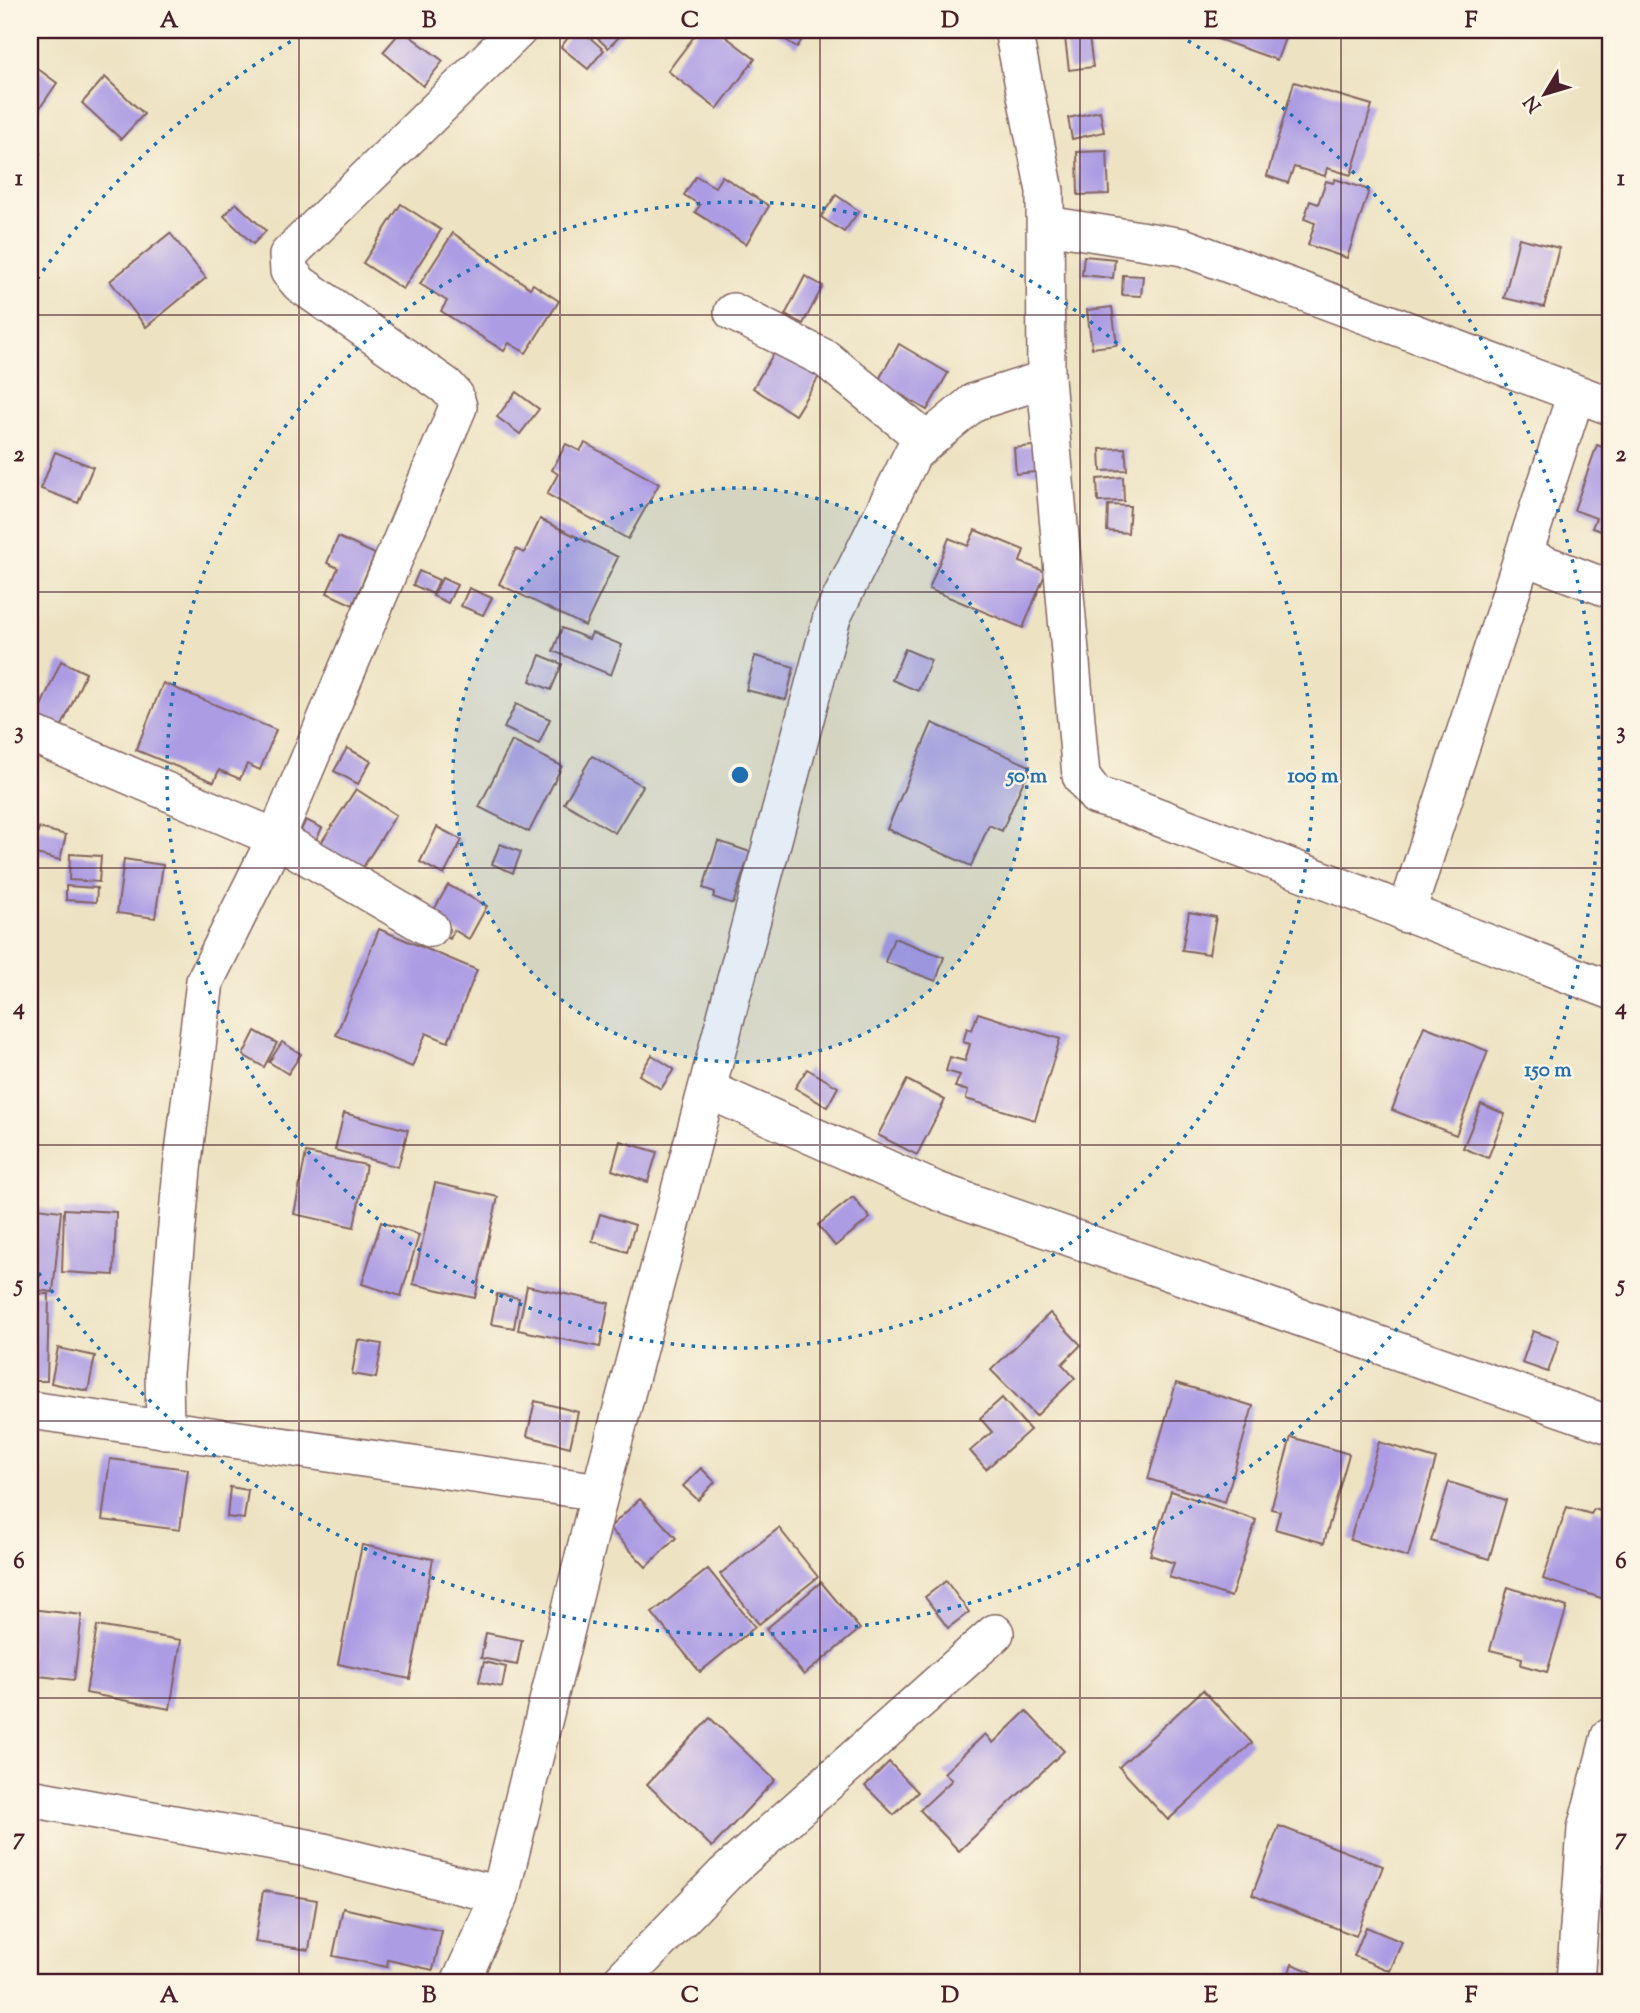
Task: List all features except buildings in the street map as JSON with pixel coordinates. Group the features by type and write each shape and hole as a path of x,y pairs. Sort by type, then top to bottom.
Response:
{"street":[{"path":"165,1430 164,1373 182,1169 205,981 276,838 457,407 455,396 446,386 300,284 289,271 288,255 518,30"},
{"path":"1013,30 1045,191 1048,225 1046,379 1081,776 1096,796 1127,805 1610,990"},
{"path":"1048,225 1183,247 1610,406"},
{"path":"733,312 826,359 927,441"},
{"path":"460,1983 500,1895 600,1492 709,1090 832,617 913,453 974,402 1046,379"},
{"path":"1406,914 1576,394"},
{"path":"1522,556 1610,589"},
{"path":"30,733 276,838 430,928"},
{"path":"709,1090 937,1191 1610,1425"},
{"path":"30,1410 600,1492"},
{"path":"619,1983 725,1874 995,1633"},
{"path":"1575,1983 1586,1829 1610,1736"},
{"path":"30,1798 307,1848 500,1895"}]}
